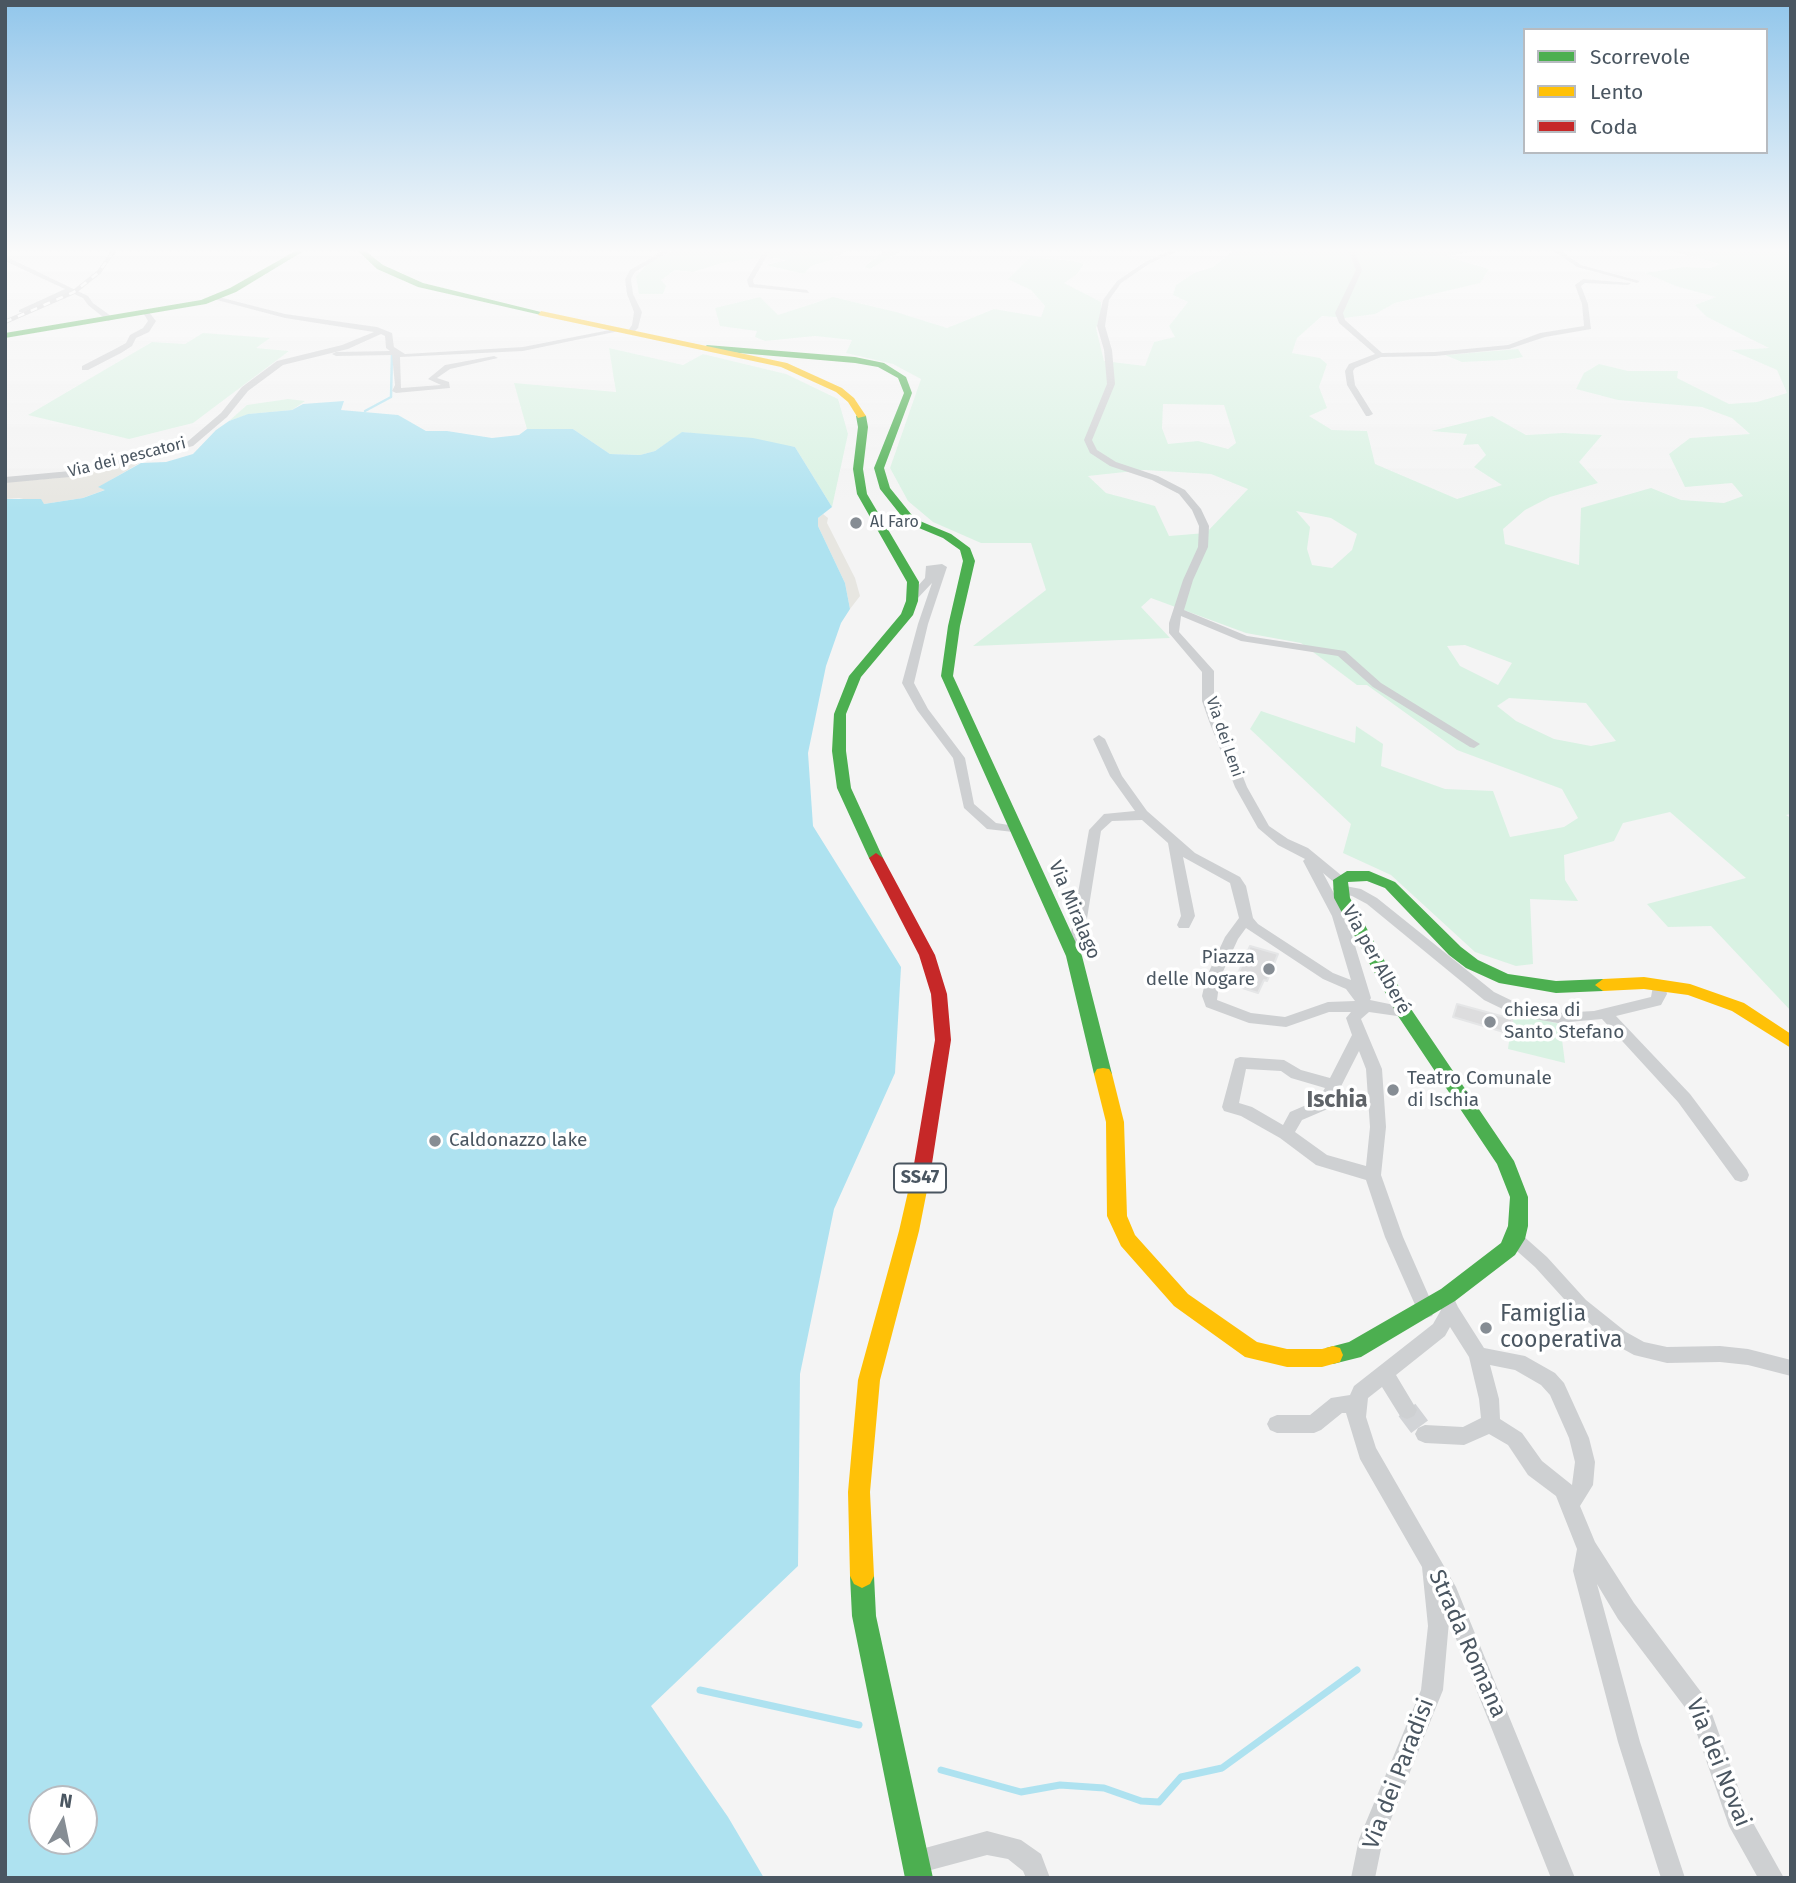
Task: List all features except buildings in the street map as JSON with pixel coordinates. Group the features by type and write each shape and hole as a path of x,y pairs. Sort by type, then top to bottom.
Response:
{"main road":[{"path":"653,337 798,363 834,357"},
{"path":"758,356 834,357"},
{"name":"Via Miralago","path":"834,357 881,365 902,377 908,393 879,468 885,489 911,521 947,536 965,548 969,561 954,626 947,676 1074,956 1115,1122 1117,1216 1128,1240 1181,1300 1252,1350 1287,1359 1322,1358 1354,1350 1426,1310"},
{"path":"798,363 839,390 851,400 860,413 863,427 858,469 862,494 908,570 913,582 912,598"},
{"name":"SS47","path":"912,598 908,615 897,631 855,676 840,714 839,751 844,788 860,827 927,955 939,995 943,1041 912,1218 869,1380 859,1492 864,1616 917,1870"},
{"name":"Via per Alberé","path":"1515,1239 1519,1197 1513,1177 1505,1161 1404,1012 1342,898 1340,885 1357,874 1379,879 1390,885 1455,951 1472,964 1505,979 1556,987 1644,983 1690,990 1721,1000 1785,1038"},
{"path":"1426,1310 1448,1304 1515,1239"}],"street":[{"path":"85,368 118,351 133,337"},
{"name":"Via dei pescatori","path":"5,480 70,474 190,444 224,415 245,388 280,363 318,355 369,337"},
{"path":"389,337 390,348 396,353 397,387 407,401"},
{"path":"318,355 396,353 419,356 519,350 592,337"},
{"name":"Via dei Leni","path":"1104,337 1111,384 1088,440 1093,451 1113,464 1155,478 1182,492 1196,509 1204,526 1203,547 1178,611 1174,633 1208,671 1208,701 1251,808 1264,828 1283,842 1303,850 1340,885 1372,901 1504,1005 1539,1016 1558,1018 1605,1013 1656,1001 1660,994 1659,985"},
{"path":"1360,337 1380,355"},
{"path":"1369,414 1351,385 1349,371 1352,366 1380,355 1435,354 1509,347 1538,337"},
{"path":"397,387 447,386 432,379 448,367 519,350"},
{"path":"912,598 930,579 929,568 943,567 923,624 908,683 923,710 959,758 968,805 992,826 1017,830"},
{"path":"1178,611 1245,639 1341,653 1377,685 1474,744"},
{"path":"1100,739 1116,776 1147,817 1200,863 1235,880 1239,886 1246,919 1253,927 1328,976 1351,985 1366,1006"},
{"path":"1074,956 1095,830 1108,817 1134,814 1147,817"},
{"path":"1174,843 1188,916 1184,925"},
{"path":"1303,850 1339,916 1366,1006"},
{"path":"1246,919 1232,937 1213,978 1209,996 1214,1004 1248,1018 1269,1021 1300,1019 1328,1007 1366,1006 1404,1012"},
{"path":"1366,1006 1353,1018 1374,1069 1378,1127 1373,1175 1390,1226 1426,1310"},
{"path":"1605,1013 1684,1098 1741,1175"},
{"path":"1286,1134 1296,1116 1324,1104 1332,1084 1360,1035"},
{"path":"1332,1084 1296,1074 1284,1066 1240,1063 1230,1107 1246,1111 1286,1134 1322,1160 1373,1175"},
{"path":"1515,1239 1541,1262 1580,1306 1620,1338 1642,1349 1667,1355 1720,1354 1748,1357 1791,1367"},
{"path":"1448,1304 1478,1355 1489,1399 1491,1423 1499,1432 1515,1439 1535,1468 1556,1482 1571,1503 1583,1485 1585,1462 1557,1389 1548,1379 1518,1362 1478,1355"},
{"path":"1277,1424 1314,1424 1338,1404 1356,1411 1361,1392 1439,1330 1448,1304"},
{"path":"1384,1373 1407,1410"},
{"name":"Strada Romana","path":"1356,1411 1367,1452 1449,1594 1485,1676 1563,1878"},
{"path":"1425,1434 1464,1436 1491,1423"},
{"name":"Via dei Novai","path":"1571,1503 1587,1549 1626,1611 1699,1708 1737,1818 1772,1878"},
{"name":"Via dei Paradisi","path":"1363,1878 1371,1839 1432,1690 1439,1626 1434,1581 1423,1546"},
{"name":"Via dei Novai","path":"1587,1549 1583,1571 1629,1742 1673,1878"},
{"path":"917,1870 987,1843 1013,1848 1032,1863 1038,1878"}],"green space":[{"path":"197,337 255,337 270,338 256,348 289,351 193,423 129,439 28,415 152,342 185,344"},
{"path":"755,337 806,337 765,341"},
{"path":"823,337 1098,337 1104,361 1145,366 1154,342 1175,337 1298,337 1292,353 1320,358 1327,364 1319,387 1327,408 1309,416 1332,430 1367,431 1375,464 1457,499 1502,485 1474,467 1486,455 1478,444 1463,445 1467,434 1431,431 1492,416 1526,435 1602,435 1579,462 1598,483 1550,497 1525,510 1503,529 1505,544 1579,565 1581,508 1651,488 1681,500 1724,503 1743,496 1732,483 1685,487 1669,454 1690,438 1750,434 1732,418 1702,407 1618,400 1576,389 1584,373 1599,364 1628,371 1678,371 1677,378 1729,404 1757,402 1787,393 1777,370 1731,350 1769,348 1747,337 1791,337 1791,814 1786,815 1791,818 1791,1011 1711,926 1668,927 1647,904 1746,878 1670,812 1623,823 1614,841 1564,855 1565,880 1578,901 1530,899 1533,964 1516,966 1475,952 1391,875 1343,853 1351,824 1250,729 1261,711 1355,743 1356,726 1383,744 1381,766 1445,789 1493,791 1510,837 1564,827 1578,818 1562,789 1457,750 1367,685 1357,685 1301,643 1246,633 1151,598 1141,607 1170,638 973,646 1046,590 1031,543 981,543 933,522 908,501 890,468 921,379 893,364 846,353 852,340","holes":["1163,404 1224,405 1236,443 1228,449 1198,441 1168,444 1162,428","1144,470 1211,474 1248,489 1206,533 1169,536 1155,506 1106,493 1088,476","1296,511 1331,518 1357,534 1352,550 1332,568 1312,565 1307,549 1310,527","1465,645 1512,663 1498,685 1460,666 1447,646","1509,698 1586,703 1616,741 1591,746 1554,739 1516,721 1497,706"]},
{"path":"609,348 683,365 703,354 786,374 838,399 848,434 832,507 795,447 683,432 655,451 640,455 610,454 573,429 527,429 514,383 616,392"},
{"path":"1518,349 1523,357 1506,360 1462,362 1445,355"},
{"path":"288,399 305,401 292,410 249,414 229,421 247,405"},
{"path":"1513,1013 1560,1024 1565,1063 1508,1049 1510,1034 1516,1032 1512,1025"}],"sand":[{"path":"150,457 99,487 107,489 83,498 44,504 19,498 5,499 5,482 58,478"},
{"path":"823,514 828,518 827,523 855,578 860,596 850,609 845,583 818,526 818,518"}],"water":[{"name":"Caldonazzo lake","path":"344,401 341,410 398,415 426,431 447,431 492,438 519,435 527,429 573,429 610,454 640,455 655,451 682,432 753,438 795,447 832,507 818,518 818,526 845,583 850,609 841,623 826,666 808,753 813,826 901,967 895,1073 834,1209 800,1374 798,1566 651,1706 728,1817 764,1878 5,1878 5,499 41,499 44,504 83,498 105,490 98,487 141,463 166,462 193,454 216,430 229,421 248,414 292,410 303,404"}],"waterway":[{"path":"365,411 391,397 392,353"},
{"path":"941,1770 1021,1792 1060,1785 1104,1788 1141,1801 1159,1802 1181,1777 1222,1768 1357,1670"},
{"path":"700,1690 859,1725"}],"tunnel":[{"path":"1407,1410 1425,1434"}],"traffic: fast":[{"path":"707,348 855,360 881,365 902,377 908,393 879,468 885,489 911,521 947,536 965,548 969,561 954,626 947,676 1074,956 1103,1074"},
{"path":"861,416 863,427 858,469 862,494 913,582 912,601 907,615 855,676 840,714 839,751 844,788 876,858"},
{"path":"1333,1355 1354,1350 1448,1295 1508,1249 1515,1239 1518,1226 1519,1197 1505,1161 1404,1012 1342,898 1340,880 1347,876 1369,876 1390,885 1455,951 1472,964 1505,979 1556,987 1603,985"},
{"path":"862,1576 864,1616 919,1878"}],"traffic: slow":[{"path":"653,337 784,365 839,390 851,400 861,416"},
{"path":"1603,985 1644,983 1690,990 1738,1007 1791,1042"},
{"path":"1103,1074 1115,1122 1117,1216 1128,1240 1181,1300 1252,1350 1287,1358 1322,1358 1333,1355"},
{"path":"862,1576 859,1492 869,1380 909,1231 922,1170"}],"traffic: jam":[{"path":"876,858 927,955 939,994 943,1040 922,1170"}],"place":[{"name":"Al Faro","path":"856,523"},
{"name":"Piazza delle Nogare","path":"1269,969"},
{"name":"chiesa di Santo Stefano","path":"1490,1022"},
{"name":"Teatro Comunale di Ischia","path":"1393,1090"},
{"name":"Caldonazzo lake","path":"435,1141"},
{"name":"Famiglia cooperativa","path":"1486,1328"}],"district":[{"name":"Ischia","path":"1337,1101"}]}
